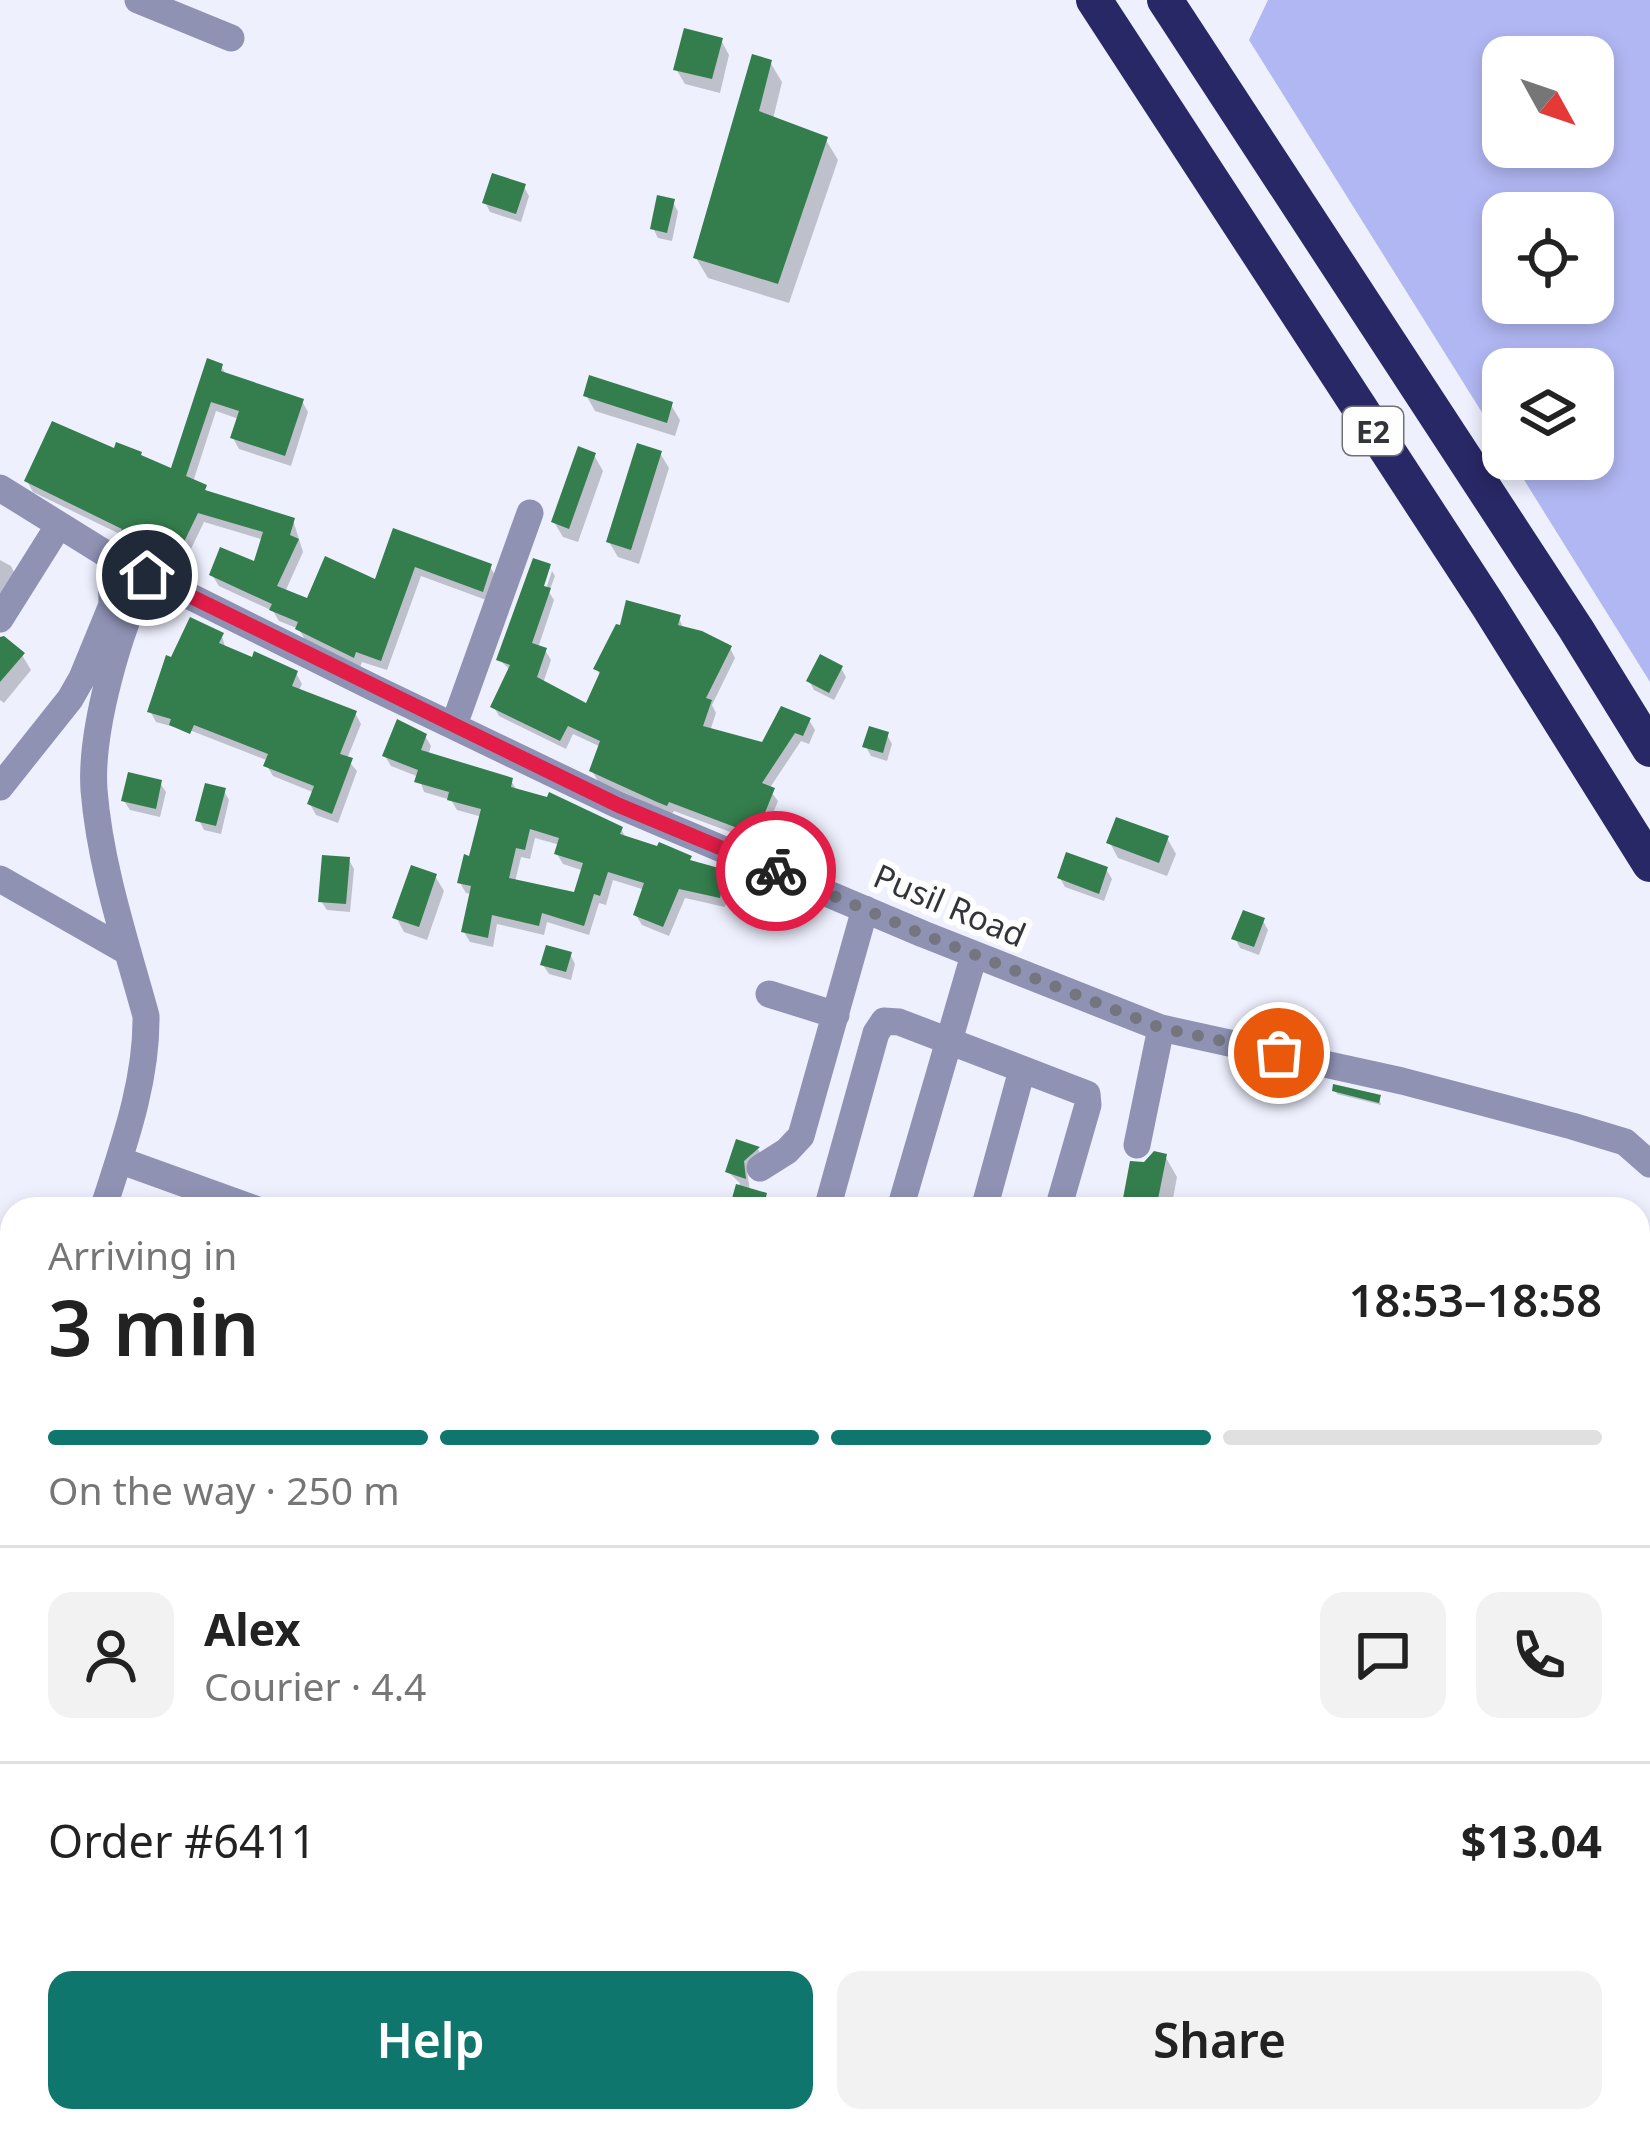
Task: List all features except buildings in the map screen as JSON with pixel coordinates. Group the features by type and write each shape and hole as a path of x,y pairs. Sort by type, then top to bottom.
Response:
{"highway":[{"name":"E2","path":"1094,0 1488,605 1650,864"},
{"name":"E2","path":"1166,0 1650,749"}],"street":[{"path":"138,0 232,38"},
{"name":"Pusil Road","path":"0,488 111,557 618,805 974,955 1161,1028 1402,1081 1572,1126 1625,1142 1650,1163"},
{"path":"454,725 530,513"},
{"path":"0,619 59,525"},
{"path":"0,787 82,678 112,605 111,557"},
{"path":"107,1197 146,1044 146,1016 98,821 96,739 129,608 147,575"},
{"path":"0,879 128,952"},
{"path":"760,1168 801,1136 865,909"},
{"path":"903,1197 974,955"},
{"path":"770,994 836,1015"},
{"path":"830,1197 876,1033 884,1021 899,1022 1087,1094 1088,1105 1061,1197"},
{"path":"1137,1145 1161,1028"},
{"path":"987,1197 1022,1070"},
{"path":"119,1160 222,1197"}],"shaded area":[{"path":"1268,0 1650,0 1650,682 1524,480 1614,480 1614,348 1482,348 1482,412 1249,40"}],"way so far":[{"path":"776,871 1161,1028 1279,1053"}],"route":[{"path":"147,575 618,805 776,871"}]}
